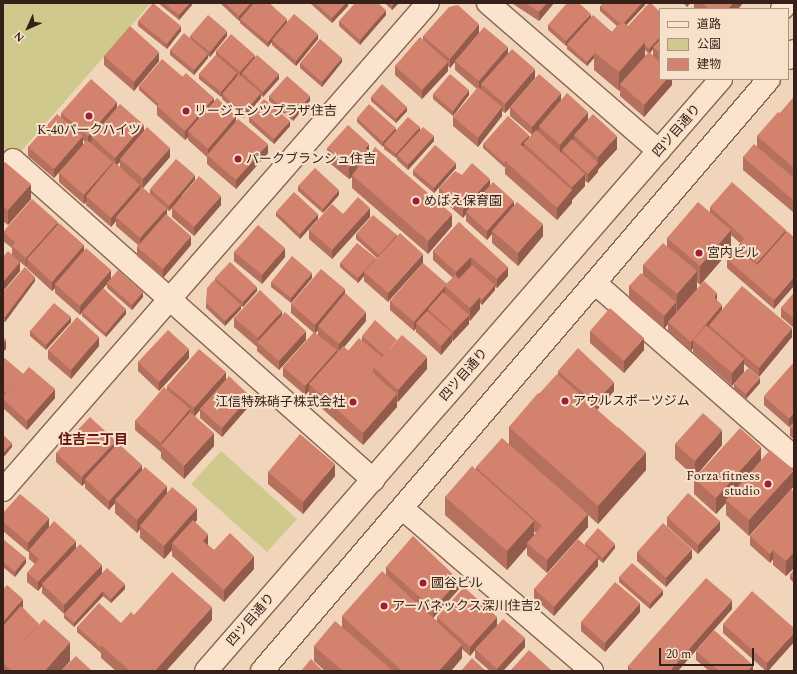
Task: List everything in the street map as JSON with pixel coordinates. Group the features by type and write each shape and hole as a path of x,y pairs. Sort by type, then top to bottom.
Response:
{"street":[{"path":"3,490 428,3"},
{"path":"488,3 659,151"},
{"name":"四ツ目通り","path":"206,671 721,80"},
{"path":"262,671 403,509 769,80"},
{"path":"13,160 374,480"},
{"path":"595,283 794,457"},
{"path":"403,509 592,671"}],"green space":[{"path":"3,3 151,3 3,172"},
{"path":"221,451 297,519 267,552 191,484"}],"building":[{"path":"153,3 181,26 167,44 138,21"},
{"path":"164,3 190,3 179,15"},
{"path":"225,3 251,3 239,16"},
{"path":"254,3 269,3 287,19 268,42 240,19"},
{"path":"315,3 346,3 332,18"},
{"path":"355,3 378,3 386,10 360,40 339,21"},
{"path":"525,3 547,3 539,12"},
{"path":"567,3 579,3 591,14 566,41 548,25"},
{"path":"603,3 642,3 624,23 622,21 619,23 600,6"},
{"path":"649,3 651,3 659,11 659,38 649,49 645,45 645,42 628,26"},
{"path":"702,3 733,3 729,8 708,8"},
{"path":"458,5 479,24 450,59 423,36 449,7"},
{"path":"294,14 318,34 296,61 272,40"},
{"path":"208,15 227,31 210,52 190,36"},
{"path":"593,15 612,32 587,62 567,44"},
{"path":"622,21 645,42 619,72 594,52"},
{"path":"130,26 159,52 134,82 104,56"},
{"path":"484,27 508,47 479,81 455,61"},
{"path":"184,33 208,54 194,70 170,50"},
{"path":"231,34 255,55 240,72 216,51"},
{"path":"420,37 448,62 422,90 395,66"},
{"path":"320,39 342,58 322,82 300,63"},
{"path":"659,41 659,52 653,47"},
{"path":"512,49 535,69 505,104 481,84"},
{"path":"649,52 659,61 659,80 666,80 644,105 620,84"},
{"path":"216,55 237,73 221,92 199,74"},
{"path":"257,55 279,74 263,92 242,73"},
{"path":"162,59 183,77 159,104 139,86"},
{"name":"リージェンツプラザ住吉","path":"186,73 214,98 185,131 157,106"},
{"path":"239,74 261,93 244,113 222,94"},
{"path":"450,74 469,90 453,111 433,94"},
{"path":"539,74 561,93 532,127 510,107"},
{"path":"287,76 310,96 293,117 269,96"},
{"name":"K-40パークハイツ","path":"91,79 117,102 88,136 61,113"},
{"path":"382,84 407,107 396,119 371,97"},
{"path":"478,87 502,107 478,138 453,117"},
{"path":"567,93 588,112 560,145 539,126"},
{"path":"794,97 794,125 780,113"},
{"path":"217,98 236,116 208,149 188,131"},
{"path":"264,99 290,121 274,139 249,117"},
{"path":"120,104 144,125 115,158 92,137"},
{"path":"369,104 396,128 383,142 357,118"},
{"path":"778,112 794,125 794,168 757,136"},
{"path":"57,114 83,136 54,169 28,147"},
{"path":"593,114 617,136 598,157 574,135"},
{"path":"508,116 529,135 504,163 483,144"},
{"path":"408,117 420,127 396,154 384,144"},
{"name":"パークブランシュ住吉","path":"238,119 268,144 236,180 207,155"},
{"path":"348,125 369,144 365,148 368,151 371,153 375,147 452,214 428,241 352,175 360,165 357,162 349,167 327,148"},
{"path":"147,127 170,148 143,179 120,159"},
{"path":"423,127 434,136 408,165 397,155"},
{"path":"536,130 585,174 572,187 524,143"},
{"path":"572,139 598,163 588,174 562,150"},
{"path":"87,140 113,162 84,195 59,173"},
{"path":"520,144 572,190 557,208 505,161"},
{"path":"754,144 794,178 793,200 743,157"},
{"path":"435,145 456,163 434,188 413,170"},
{"path":"176,159 195,175 169,206 150,189"},
{"path":"5,162 31,184 8,210 4,207 3,208 3,164"},
{"path":"114,162 140,185 111,218 86,196"},
{"path":"472,163 490,179 463,209 439,188 455,171 462,175"},
{"path":"315,168 339,190 323,209 298,186"},
{"path":"199,176 221,196 194,227 172,208"},
{"path":"493,182 514,201 487,231 466,212"},
{"path":"732,182 786,230 757,263 738,247 744,238 710,207"},
{"path":"142,187 167,208 140,238 116,217"},
{"path":"294,192 318,214 300,234 276,212"},
{"path":"358,197 370,208 332,250 309,230 332,204 343,214"},
{"path":"32,199 58,222 26,258 12,246 15,242 3,232"},
{"path":"517,202 543,224 518,253 492,231"},
{"path":"698,202 731,230 700,266 667,238"},
{"path":"166,214 191,236 163,269 137,247"},
{"path":"373,215 397,235 379,255 356,234"},
{"path":"459,222 508,267 497,279 471,257 456,272 433,251"},
{"path":"59,223 84,245 52,282 27,259"},
{"path":"258,225 285,248 262,275 234,252"},
{"path":"787,231 794,237 794,277 774,300 727,259 736,248 757,265"},
{"path":"400,233 423,254 388,293 364,272"},
{"path":"357,243 376,258 358,278 340,263"},
{"path":"663,243 697,271 677,294 643,265"},
{"path":"86,248 111,270 80,306 55,284"},
{"path":"8,251 20,262 3,282 3,257"},
{"path":"292,256 312,273 291,298 271,282"},
{"path":"230,262 257,287 243,302 215,278"},
{"path":"423,263 447,284 414,322 390,301"},
{"path":"472,265 495,285 482,300 459,279"},
{"path":"25,267 35,277 5,317 3,315 3,292"},
{"path":"321,269 345,289 315,325 291,304"},
{"path":"118,270 143,292 132,305 107,283"},
{"path":"641,273 676,302 664,316 629,286"},
{"path":"455,275 480,297 470,308 445,286"},
{"path":"214,280 241,305 225,321 206,303 207,288"},
{"path":"704,281 717,293 714,297 722,305 691,342 668,322"},
{"path":"742,286 792,328 759,368 709,325"},
{"path":"103,288 126,309 106,333 82,312"},
{"path":"260,290 282,311 258,338 234,318"},
{"path":"443,292 469,315 453,332 428,309"},
{"path":"345,293 366,312 339,344 318,326"},
{"path":"794,293 794,319 781,308"},
{"path":"54,303 71,317 46,345 30,331"},
{"path":"610,308 644,338 624,361 590,331"},
{"path":"427,311 452,333 441,346 416,323"},
{"path":"285,312 306,331 279,361 257,342"},
{"path":"77,317 99,337 71,370 48,350"},
{"path":"375,320 397,340 384,355 362,336"},
{"path":"706,325 744,359 732,373 693,340"},
{"path":"168,330 189,349 159,382 138,362"},
{"path":"314,332 337,350 305,386 283,367"},
{"path":"402,335 427,357 398,390 373,367"},
{"path":"359,338 382,357 373,367 372,372 348,351"},
{"name":"江信特殊硝子株式会社","path":"343,346 397,394 363,433 309,384"},
{"path":"578,348 614,382 595,403 558,371"},
{"path":"199,349 226,372 194,408 167,386"},
{"path":"3,357 23,374 6,393 3,390"},
{"path":"794,362 794,413 789,418 764,396"},
{"path":"29,367 55,389 27,421 3,399 3,397"},
{"path":"748,368 760,378 746,394 734,384"},
{"path":"557,374 618,428 600,448 539,394"},
{"path":"229,376 250,396 222,428 200,409"},
{"path":"164,387 190,409 161,443 135,421"},
{"path":"538,393 600,448 618,427 646,452 598,506 509,427"},
{"path":"190,412 214,433 184,466 161,445"},
{"path":"703,413 722,430 695,461 675,444"},
{"path":"90,417 116,441 82,477 56,453"},
{"path":"794,422 794,430 790,427"},
{"path":"740,428 761,447 716,498 694,479"},
{"path":"300,434 335,464 303,502 268,472"},
{"path":"3,435 12,443 3,453"},
{"path":"502,438 588,514 547,560 527,543 542,526 476,467"},
{"path":"118,443 142,465 109,501 85,479"},
{"path":"770,450 794,470 749,520 726,500"},
{"path":"472,466 534,521 507,551 445,497"},
{"path":"145,467 167,486 137,520 115,500"},
{"path":"172,487 197,508 164,546 140,526"},
{"path":"791,489 794,492 794,526 770,554 750,536"},
{"path":"688,493 720,521 698,545 667,517"},
{"path":"20,494 49,518 28,543 3,522 3,513"},
{"path":"193,520 208,534 203,541 214,550 230,533 254,556 224,590 172,543"},
{"path":"54,521 76,541 38,582 27,573 39,559 29,550"},
{"path":"663,523 692,549 666,578 637,552"},
{"path":"794,526 794,552 786,561 773,550"},
{"path":"598,528 615,544 603,558 585,543"},
{"name":"國谷ビル","path":"413,536 459,580 433,609 386,567"},
{"path":"3,539 26,558 15,572 3,562"},
{"path":"578,539 598,557 554,607 534,589"},
{"path":"80,544 102,565 64,605 42,584"},
{"path":"632,563 663,590 650,604 619,577"},
{"path":"107,568 125,584 111,599 103,591 74,623 64,614"},
{"path":"794,570 794,579 790,575"},
{"name":"アーバネックス深川住吉2","path":"382,571 462,645 439,671 402,671 342,616"},
{"path":"172,572 212,607 155,671 130,671 101,645 131,612 134,615"},
{"path":"706,578 732,600 670,671 633,671 628,666"},
{"path":"615,582 640,603 605,643 581,622"},
{"path":"7,585 23,599 3,622 3,589"},
{"path":"464,587 497,617 470,647 437,617"},
{"path":"752,591 794,628 794,633 767,663 723,624"},
{"path":"99,603 121,623 101,645 101,648 77,627"},
{"path":"21,606 39,624 13,653 3,644 3,626"},
{"path":"44,619 70,642 45,671 12,671 3,663 3,644 13,653"},
{"path":"503,619 525,638 497,669 475,649"},
{"path":"335,621 393,671 343,671 314,646"},
{"path":"714,630 753,665 747,671 719,671 696,651"},
{"path":"529,650 551,670 510,671"},
{"path":"76,656 92,671 61,671"},
{"path":"472,658 486,671 461,671"},
{"path":"311,659 323,671 301,671"}],"place":[{"name":"リージェンツプラザ住吉","path":"186,111"},
{"name":"K-40パークハイツ","path":"89,116"},
{"name":"パークブランシュ住吉","path":"238,159"},
{"name":"めばえ保育園","path":"416,201"},
{"name":"宮内ビル","path":"699,253"},
{"name":"アウルスポーツジム","path":"565,401"},
{"name":"江信特殊硝子株式会社","path":"353,402"},
{"name":"Forza fitness studio","path":"768,484"},
{"name":"國谷ビル","path":"423,583"},
{"name":"アーバネックス深川住吉2","path":"384,606"}],"district":[{"name":"住吉二丁目","path":"93,440"}]}
